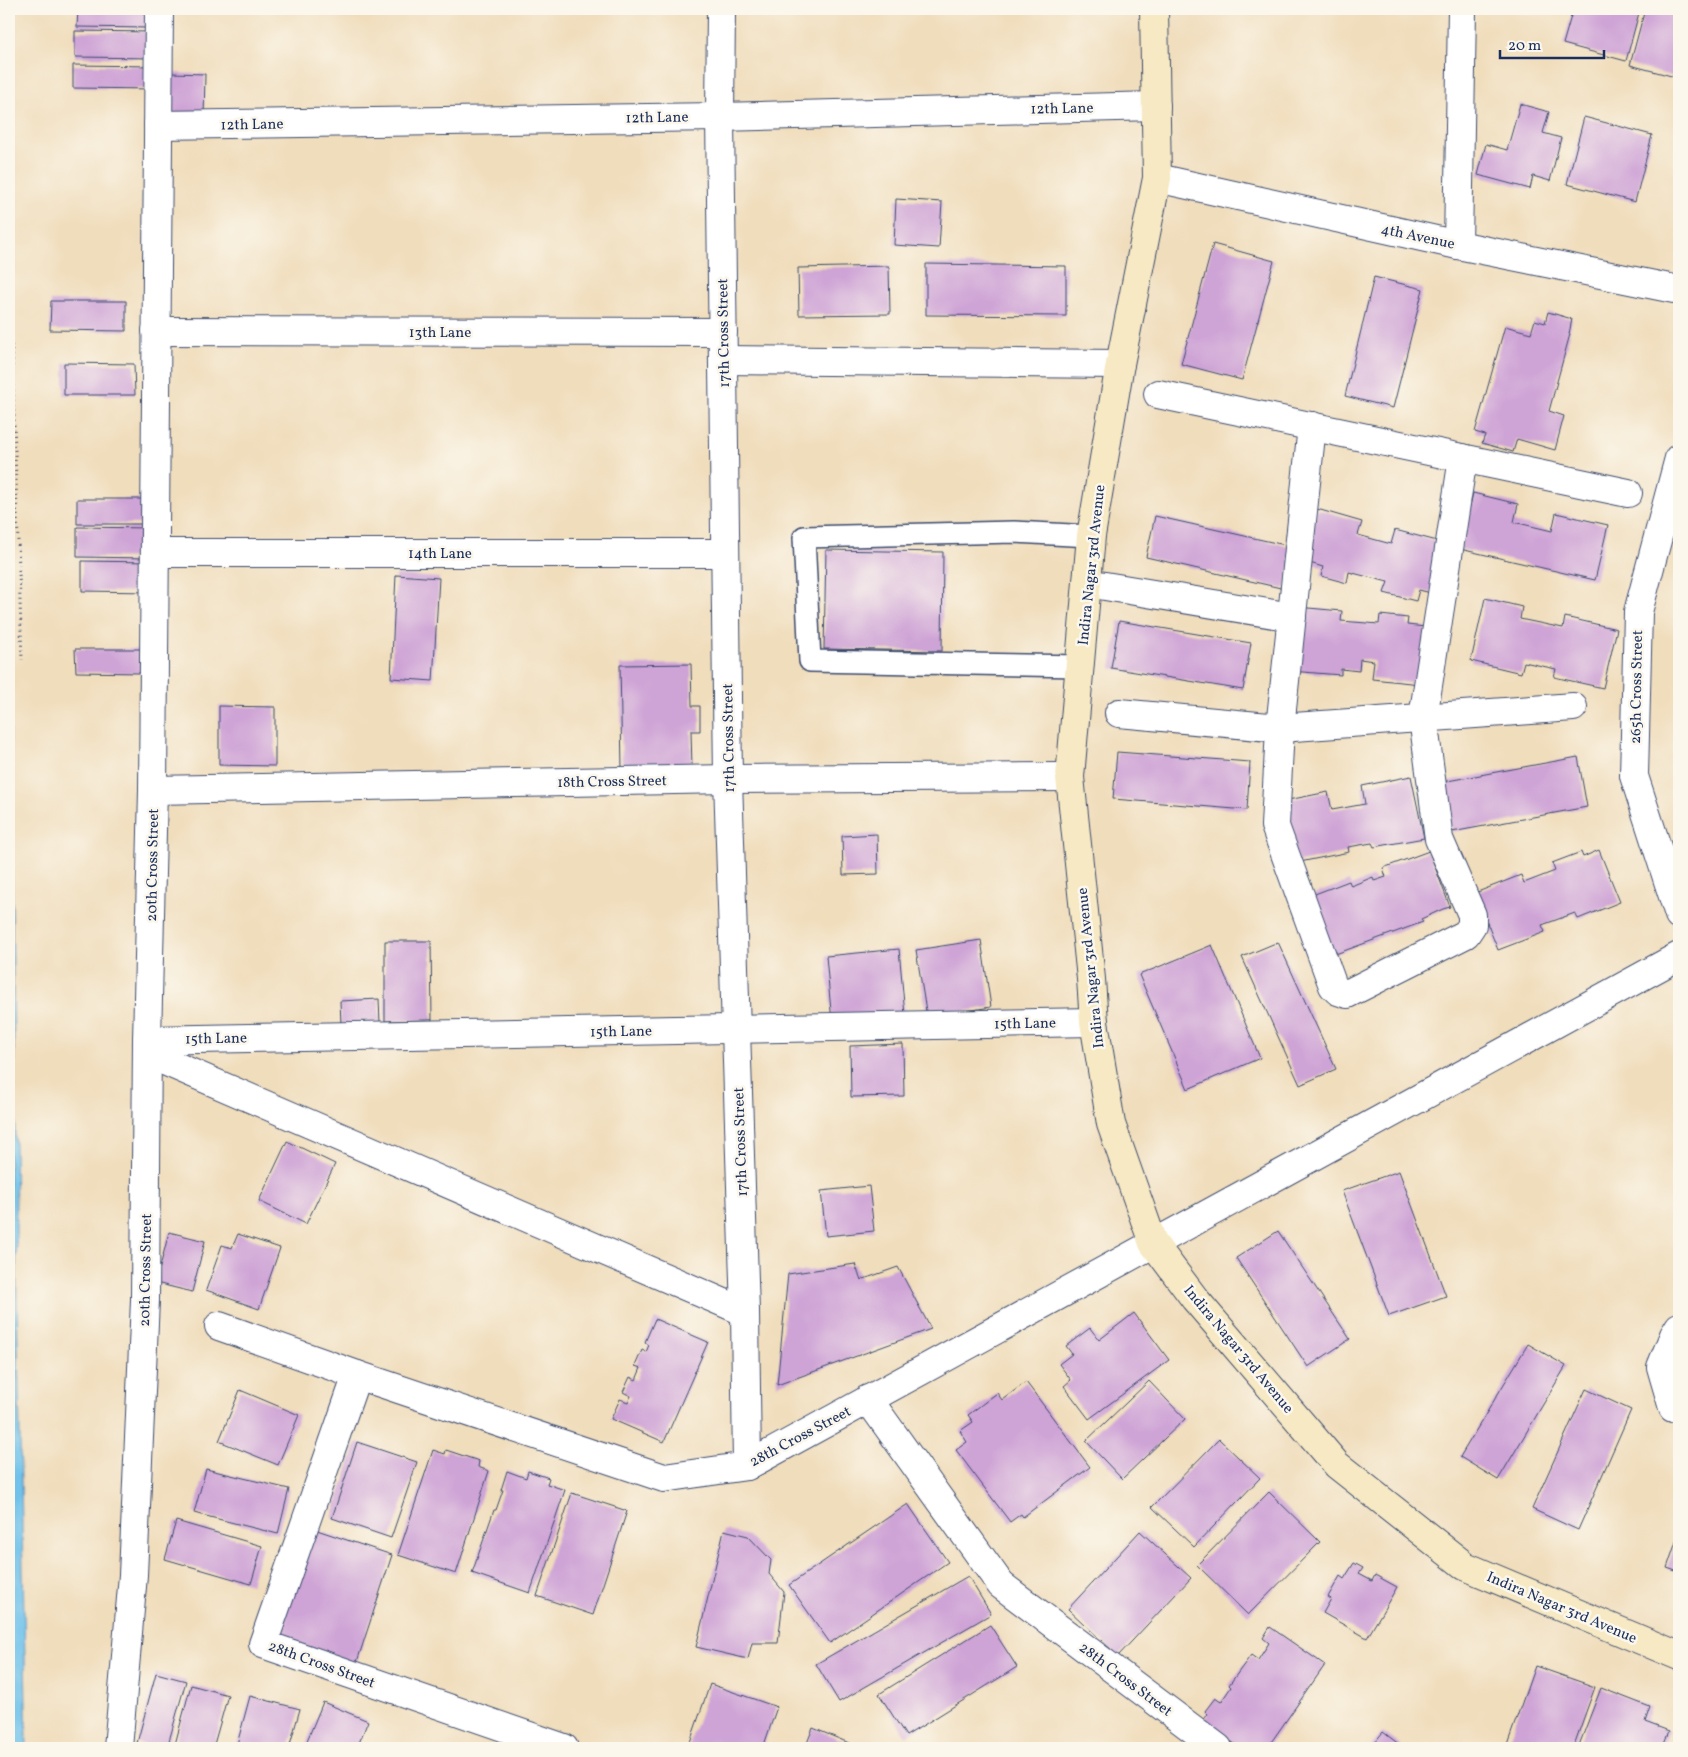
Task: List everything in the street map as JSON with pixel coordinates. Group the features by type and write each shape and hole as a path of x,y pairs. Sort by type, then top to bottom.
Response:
{"street":[{"name":"20th Cross Street","path":"118,1748 133,1575 145,1300 154,790 159,9"},
{"name":"17th Cross Street","path":"721,9 720,116 728,779 745,1312 747,1466"},
{"name":"Indira Nagar 3rd Avenue","path":"1154,9 1157,178 1120,364 1091,536 1070,777 1094,1022 1111,1124 1154,1243 1195,1299 1337,1466 1465,1566 1679,1656"},
{"path":"1458,244 1462,9"},
{"name":"12th Lane","path":"158,125 720,116 1156,106"},
{"name":"4th Avenue","path":"1157,178 1679,290"},
{"name":"13th Lane","path":"156,331 723,332"},
{"path":"723,360 1120,364"},
{"path":"1158,394 1628,493"},
{"path":"1312,426 1280,728 1275,826 1333,986 1338,991 1347,994 1466,934 1472,925 1472,915 1439,839 1423,718 1463,458"},
{"name":"265h Cross Street","path":"1679,458 1638,612 1634,776 1679,914"},
{"name":"14th Lane","path":"155,552 725,553"},
{"path":"1087,583 1292,617"},
{"path":"1119,713 1280,728 1573,707"},
{"name":"18th Cross Street","path":"154,790 728,779 1070,777"},
{"name":"28th Cross Street","path":"219,1326 357,1376 664,1478 747,1466 1679,956"},
{"name":"15th Lane","path":"148,1047 736,1029 1094,1022"},
{"path":"148,1047 745,1312"},
{"path":"1676,1410 1661,1367 1679,1327"},
{"name":"28th Cross Street","path":"357,1376 263,1644 564,1748"},
{"name":"28th Cross Street","path":"868,1399 1001,1585 1218,1748"}],"lane":[{"path":"1080,666 810,661 804,537 1014,532 1091,536"}],"path":[{"path":"9,270 22,660"}],"water":[{"path":"9,645 17,1299 27,1748 9,1748"}],"building":[{"path":"78,9 149,9 148,28 77,27"},
{"path":"1573,9 1640,9 1626,61 1563,44"},
{"path":"1645,9 1679,9 1679,78 1630,65"},
{"path":"75,31 153,32 153,58 75,57"},
{"path":"73,65 154,66 154,89 73,88"},
{"path":"171,73 205,74 204,119 170,118"},
{"path":"1520,104 1549,112 1543,133 1561,138 1550,181 1533,176 1530,189 1478,175 1486,144 1507,150"},
{"path":"1584,117 1652,135 1635,202 1567,184"},
{"path":"896,199 942,202 939,248 894,245"},
{"path":"1213,244 1274,261 1242,380 1181,364"},
{"path":"926,264 1066,266 1066,316 926,315"},
{"path":"889,266 890,314 799,315 798,268"},
{"path":"1374,277 1423,289 1393,408 1345,396"},
{"path":"51,301 126,301 126,331 50,330"},
{"path":"1548,312 1572,319 1570,334 1549,411 1564,416 1555,450 1517,439 1513,452 1482,443 1485,435 1475,432 1505,326 1531,333 1535,320 1545,323"},
{"path":"64,363 134,364 135,395 64,395"},
{"path":"1473,493 1518,504 1514,522 1552,531 1556,513 1608,525 1595,580 1460,549"},
{"path":"77,499 150,499 149,524 77,524"},
{"path":"1317,509 1362,522 1358,535 1391,544 1395,530 1445,543 1431,593 1419,590 1416,601 1384,593 1388,582 1349,572 1347,583 1321,576 1323,567 1303,561"},
{"path":"1155,516 1294,547 1285,589 1146,557"},
{"path":"77,527 150,528 150,558 77,557"},
{"path":"826,550 943,552 942,651 824,649"},
{"path":"82,561 151,562 151,592 82,591"},
{"path":"396,575 439,578 433,681 391,678"},
{"path":"1485,598 1522,607 1520,619 1563,628 1565,617 1617,629 1603,688 1554,677 1556,669 1524,662 1521,673 1471,661"},
{"path":"1297,607 1342,611 1341,621 1379,624 1380,615 1408,618 1407,625 1426,627 1420,684 1372,679 1374,661 1360,659 1359,671 1341,669 1341,675 1290,671"},
{"path":"1119,621 1251,643 1243,690 1111,668"},
{"path":"75,649 141,649 141,673 76,672"},
{"path":"691,664 692,706 700,706 700,731 691,731 692,768 622,769 620,665"},
{"path":"219,706 275,707 275,766 219,765"},
{"path":"1117,752 1250,762 1247,810 1113,799"},
{"path":"1578,757 1587,807 1452,832 1442,782"},
{"path":"1411,776 1424,838 1374,847 1372,843 1348,847 1349,852 1295,863 1283,801 1328,792 1332,810 1365,804 1362,786"},
{"path":"877,834 878,874 843,875 842,836"},
{"path":"1599,850 1620,902 1578,919 1575,913 1542,925 1545,932 1498,950 1475,893 1521,875 1524,883 1555,871 1552,863 1581,852 1583,857"},
{"path":"1429,851 1450,907 1421,919 1423,922 1330,956 1307,897 1349,881 1351,886 1373,877 1374,881 1386,877 1383,868"},
{"path":"981,940 991,1007 927,1017 916,950"},
{"path":"385,941 431,941 432,1020 385,1021"},
{"path":"1278,942 1336,1069 1300,1085 1242,957"},
{"path":"1212,945 1260,1058 1188,1089 1139,975"},
{"path":"899,949 905,1015 832,1022 826,956"},
{"path":"379,999 380,1023 341,1024 340,1001"},
{"path":"903,1044 904,1096 851,1097 850,1046"},
{"path":"287,1141 335,1164 306,1224 259,1201"},
{"path":"1399,1171 1446,1296 1389,1316 1342,1191"},
{"path":"869,1186 874,1231 826,1236 821,1191"},
{"path":"1278,1231 1350,1339 1308,1367 1236,1258"},
{"path":"169,1232 205,1241 192,1292 156,1283"},
{"path":"238,1234 280,1248 259,1309 206,1290 222,1245 232,1248"},
{"path":"855,1264 861,1280 898,1267 931,1329 777,1385 788,1274"},
{"path":"1134,1313 1169,1360 1089,1419 1064,1386 1071,1380 1059,1364 1072,1354 1066,1346 1090,1328 1099,1340"},
{"path":"655,1319 708,1342 664,1442 611,1419 620,1399 628,1402 631,1396 623,1392 630,1377 636,1380 641,1368 635,1366 642,1350 646,1352 649,1345 645,1342"},
{"path":"1528,1344 1566,1366 1498,1480 1460,1457"},
{"path":"1149,1381 1185,1419 1122,1479 1086,1441"},
{"path":"1026,1382 1090,1467 1023,1517 1021,1514 1010,1522 956,1450 967,1442 960,1431 973,1422 968,1415 997,1393 1002,1400"},
{"path":"1586,1389 1631,1410 1578,1530 1532,1509"},
{"path":"240,1390 299,1415 278,1465 219,1441"},
{"path":"1219,1439 1260,1478 1194,1547 1152,1507"},
{"path":"357,1442 417,1462 391,1538 332,1518"},
{"path":"433,1450 445,1454 446,1450 479,1461 478,1467 489,1471 456,1574 398,1555"},
{"path":"206,1469 289,1489 278,1534 194,1513"},
{"path":"507,1471 526,1478 528,1471 549,1478 547,1484 565,1490 530,1593 472,1573 503,1490 501,1490"},
{"path":"1269,1492 1320,1542 1248,1615 1197,1565"},
{"path":"572,1493 627,1511 593,1615 537,1596"},
{"path":"908,1504 948,1562 830,1643 789,1585"},
{"path":"176,1521 262,1546 251,1584 165,1559"},
{"path":"311,1528 392,1555 355,1668 274,1641"},
{"path":"724,1530 748,1536 771,1560 769,1574 784,1592 778,1643 752,1643 748,1659 696,1647"},
{"path":"1140,1531 1191,1578 1118,1656 1068,1609"},
{"path":"1679,1533 1679,1572 1667,1568"},
{"path":"1354,1563 1363,1568 1359,1574 1372,1581 1375,1575 1397,1587 1367,1638 1323,1613 1331,1599 1328,1597 1340,1576 1344,1579"},
{"path":"968,1576 991,1614 839,1702 816,1664"},
{"path":"990,1625 1017,1667 906,1736 879,1694"},
{"path":"1270,1627 1325,1665 1267,1748 1241,1748 1202,1722 1208,1714 1205,1711 1215,1698 1221,1702 1231,1687 1229,1685 1251,1655 1258,1660 1269,1643 1263,1638"},
{"path":"1535,1666 1595,1687 1573,1748 1506,1748"},
{"path":"156,1673 186,1681 167,1748 137,1743"},
{"path":"710,1684 777,1707 763,1748 688,1748"},
{"path":"191,1685 228,1695 213,1748 174,1748"},
{"path":"1601,1688 1650,1707 1645,1722 1669,1731 1662,1748 1578,1748"},
{"path":"250,1696 300,1709 289,1748 236,1748"},
{"path":"323,1702 368,1721 357,1748 304,1748"},
{"path":"813,1728 861,1748 805,1748"},
{"path":"1383,1732 1404,1748 1370,1748"}]}
